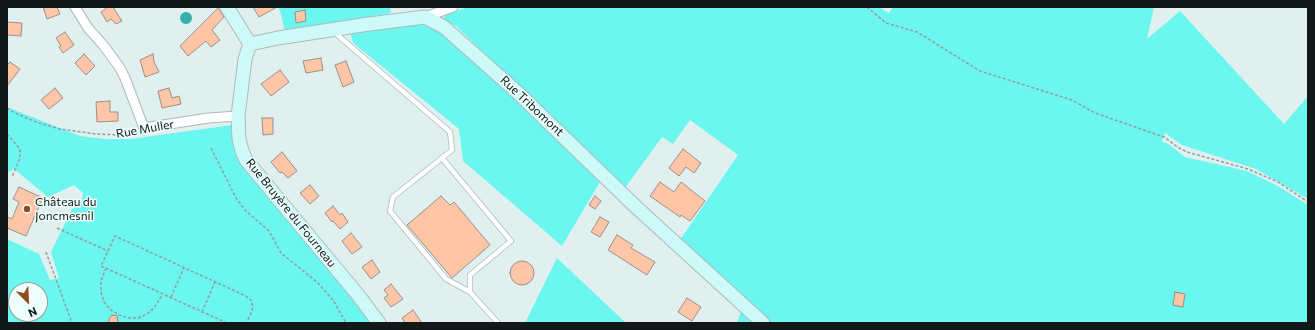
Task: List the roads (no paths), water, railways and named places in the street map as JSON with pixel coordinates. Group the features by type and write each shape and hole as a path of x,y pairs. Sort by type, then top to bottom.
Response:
{"street":[{"name":"Rue Muller","path":"75,7 81,20 108,50 120,68 144,128 208,118 238,116"},
{"path":"227,7 250,44 278,38 425,17 453,7"},
{"name":"Rue Tribomont","path":"425,17 444,27 517,92 636,207 762,323"},
{"name":"Rue Bruyère du Fourneau","path":"250,44 245,59 238,116 239,139 246,160 353,289 379,323"}],"lane":[{"path":"332,30 450,132 452,150 393,197 390,211 446,279 470,292 498,323"},
{"path":"442,158 511,241 470,275 470,292"}],"place":[{"name":"Château du Joncmesnil","path":"27,209"}]}
